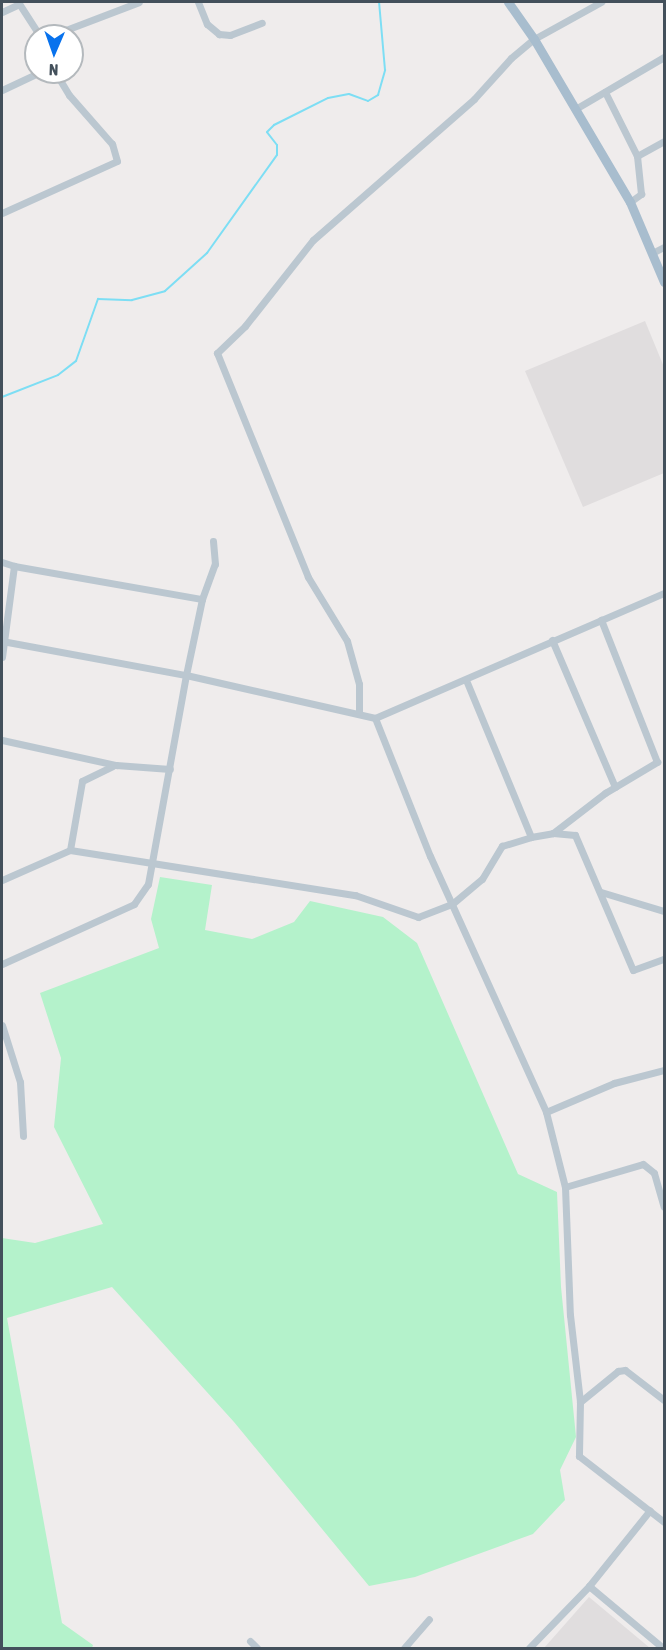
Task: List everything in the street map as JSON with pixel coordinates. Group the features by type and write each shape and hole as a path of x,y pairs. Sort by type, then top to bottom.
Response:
{"main road":[{"path":"508,2 534,39 630,202 654,252 664,282"}],"street":[{"path":"77,24 120,5 139,2"},
{"path":"198,2 207,24 219,34 230,35 262,23"},
{"path":"359,712 359,684 347,641 308,577 217,353 245,326 313,240 474,99 511,58 534,39 602,2"},
{"path":"2,12 19,3 32,24"},
{"path":"576,108 664,57"},
{"path":"2,90 24,80"},
{"path":"2,213 117,162 112,144 69,95 62,84"},
{"path":"604,92 637,156 641,194 630,202"},
{"path":"637,156 664,141"},
{"path":"654,252 664,247"},
{"path":"2,964 134,904 144,894 155,863 186,675 202,599 215,564 213,541"},
{"path":"2,562 202,599"},
{"path":"2,657 14,566"},
{"path":"3,641 186,675 359,712 375,718 664,593"},
{"path":"553,833 615,787 657,760 601,620"},
{"path":"552,640 615,787"},
{"path":"466,680 531,837"},
{"path":"375,718 452,904 546,1112 565,1187 570,1315 580,1402 579,1456 664,1522"},
{"path":"2,740 116,765 170,770"},
{"path":"70,850 82,781 116,765"},
{"path":"2,880 70,850 355,895 408,915 430,914 452,904 482,879 502,846 553,833 576,837 633,970 664,959"},
{"path":"601,892 664,911"},
{"path":"2,1024 21,1082 23,1136"},
{"path":"546,1112 614,1083 664,1070"},
{"path":"565,1187 643,1164 654,1173 664,1207"},
{"path":"580,1402 618,1371 626,1370 664,1400"},
{"path":"529,1648 589,1586 650,1510"},
{"path":"589,1586 662,1648"},
{"path":"404,1648 429,1619"},
{"path":"250,1641 257,1648"}],"shaded area":[{"path":"645,321 664,367 664,473 583,507 525,371"},
{"path":"589,1597 650,1648 544,1648"}],"green space":[{"path":"160,877 212,885 205,930 252,939 294,922 310,901 383,917 417,943 518,1174 557,1192 561,1287 576,1437 560,1470 565,1500 533,1534 415,1577 369,1586 234,1422 112,1287 7,1318 62,1623 93,1645 92,1648 2,1648 2,1238 35,1243 103,1224 54,1127 61,1058 40,993 159,948 151,919"}],"waterway":[{"path":"2,397 58,375 76,361 98,299 132,300 165,291 207,253 277,155 277,145 267,132 274,125 328,98 349,94 368,101 378,95 385,70 379,2"}]}
